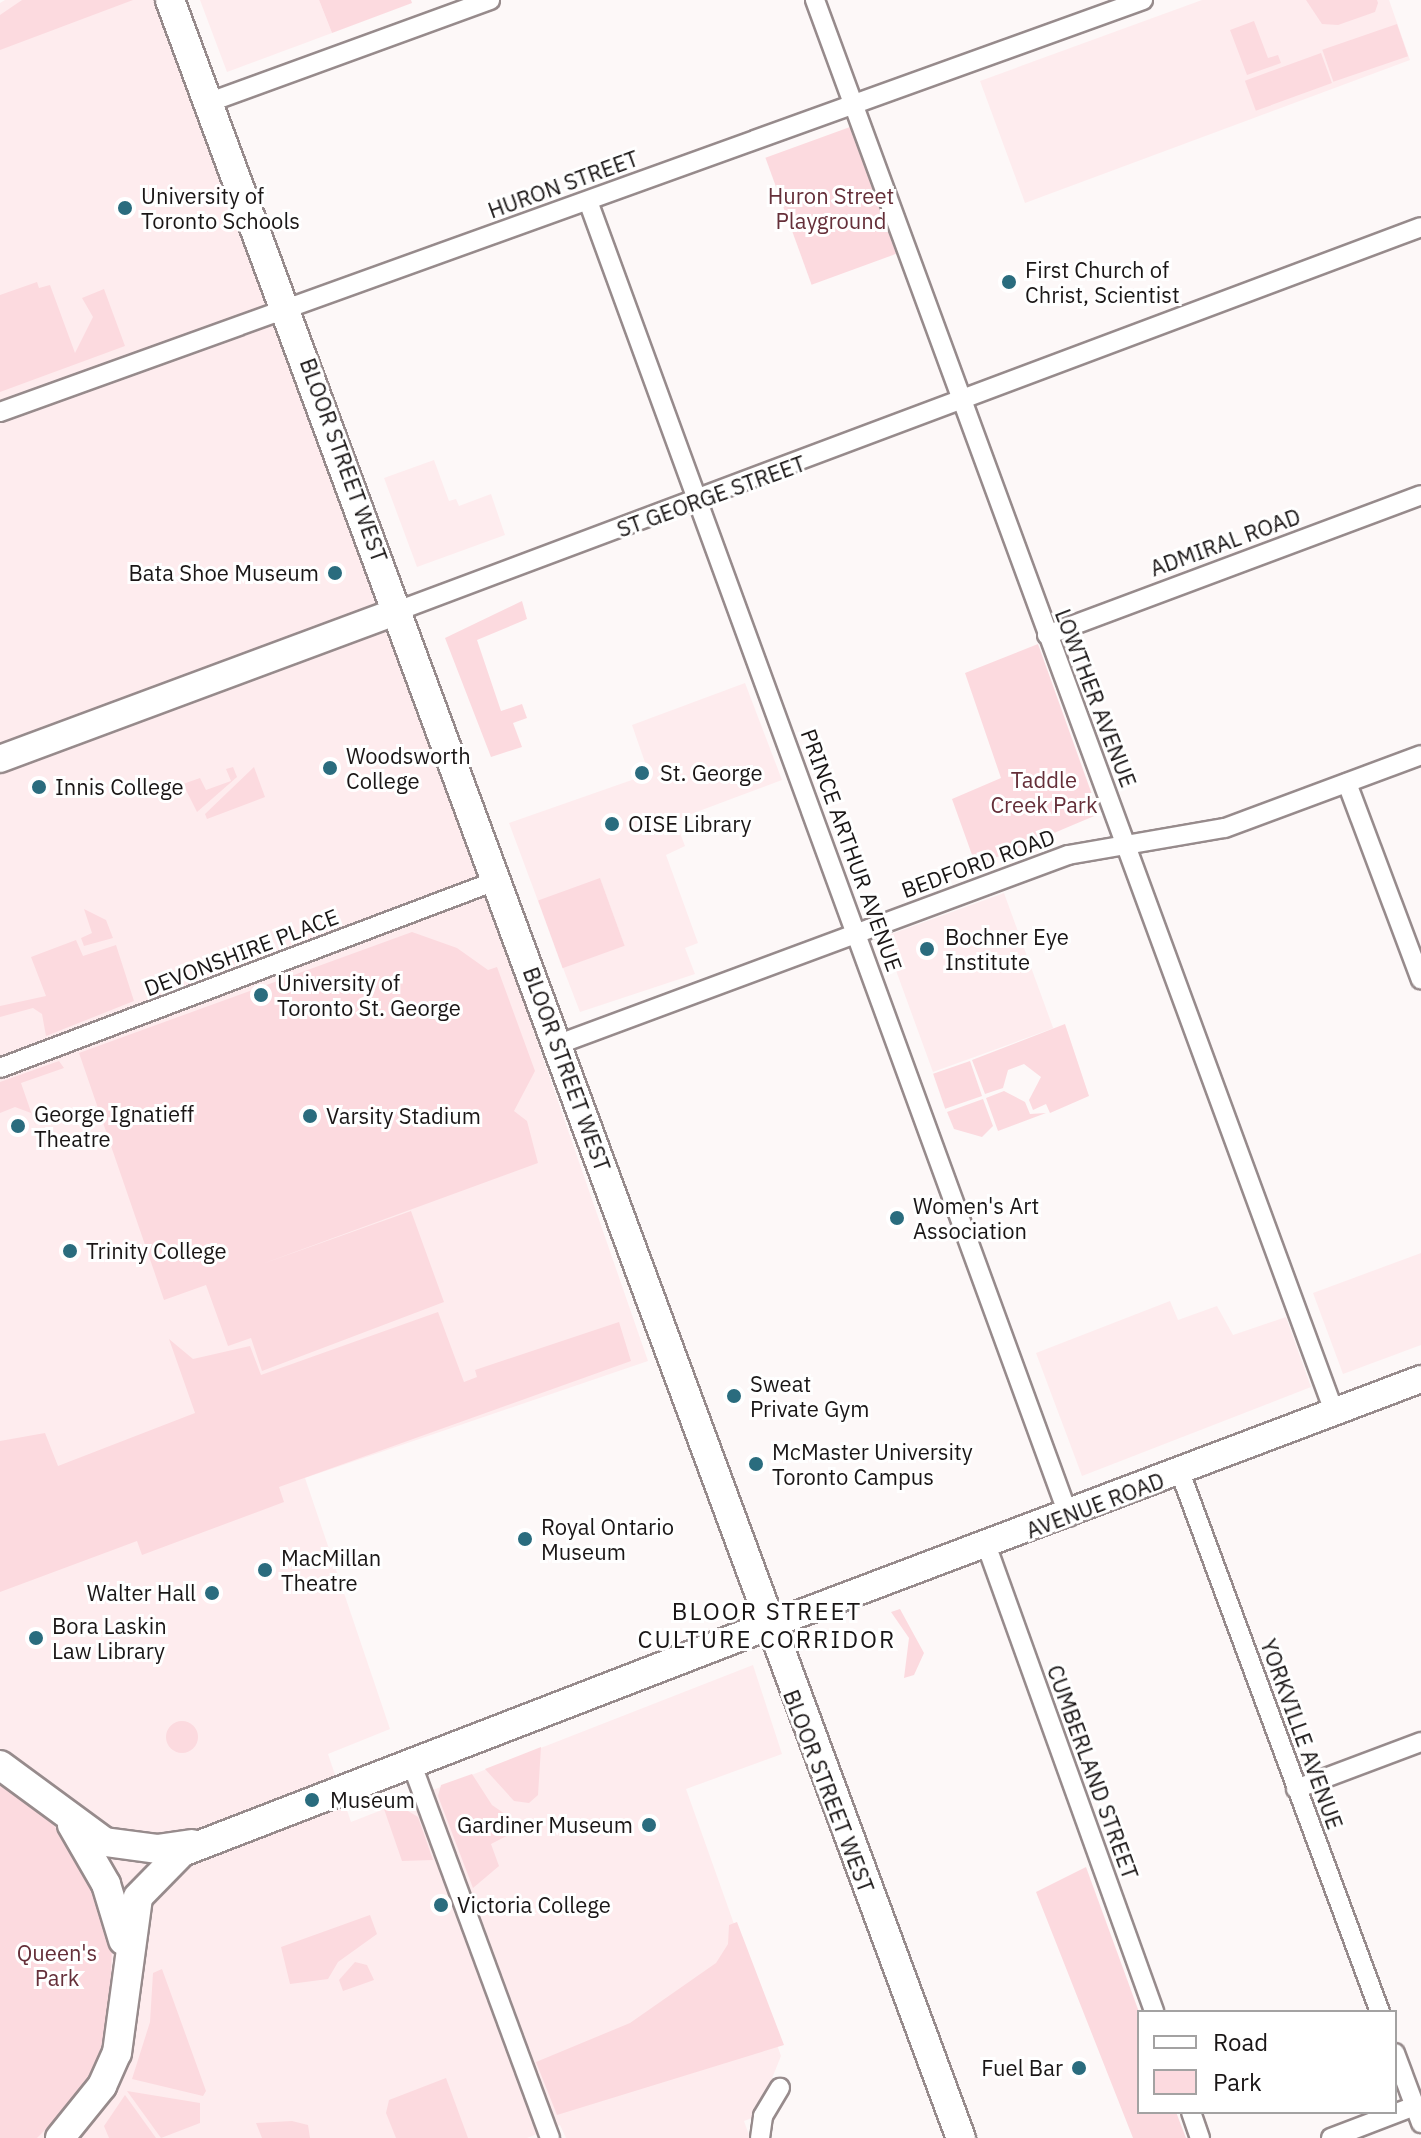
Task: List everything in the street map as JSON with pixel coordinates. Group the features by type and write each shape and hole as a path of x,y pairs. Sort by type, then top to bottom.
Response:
{"main road":[{"name":"BLOOR STREET WEST","path":"170,0 400,610 767,1626 961,2138"},
{"name":"ST GEORGE STREET","path":"0,759 400,610"},
{"name":"AVENUE ROAD","path":"767,1626 1069,1517 1421,1379"},
{"path":"0,1765 70,1821 128,1848 195,1844 767,1626"},
{"path":"70,1821 111,1895 128,1970"},
{"path":"60,2138 110,2071 123,2030 138,1897 195,1844"}],"street":[{"path":"210,102 490,0"},
{"name":"LOWTHER AVENUE","path":"815,0 1334,1411"},
{"name":"HURON STREET","path":"0,412 1143,0"},
{"name":"PRINCE ARTHUR AVENUE","path":"588,201 859,934 1069,1517"},
{"name":"ST GEORGE STREET","path":"400,610 1421,227"},
{"name":"ADMIRAL ROAD","path":"1047,635 1421,495"},
{"name":"BEDFORD ROAD","path":"559,1044 1068,855 1124,842 1225,828 1421,755"},
{"path":"1347,783 1421,980"},
{"name":"DEVONSHIRE PLACE","path":"0,1068 498,880"},
{"name":"YORKVILLE AVENUE","path":"1180,1472 1379,2010"},
{"name":"CUMBERLAND STREET","path":"987,1547 1153,2010"},
{"path":"1296,1789 1421,1742"},
{"path":"411,1762 550,2138"},
{"path":"1331,2138 1418,2114 1397,2058"},
{"path":"760,2138 763,2116 780,2088"},
{"path":"1192,2114 1200,2138"}],"shaded area":[{"name":"University of Toronto St. George","path":"5,0 159,0 394,628 648,1361 305,1478 390,1729 328,1754 351,1822 753,1665 782,1754 686,1789 781,2056 757,2116 744,2121 750,2138 566,2138 560,2125 527,2138 0,2138 0,3"},
{"path":"200,0 319,0 332,33 227,72"},
{"path":"1202,0 1389,0 1410,60 1025,203 980,81"},
{"path":"434,460 449,501 456,499 459,506 491,494 505,535 417,567 384,478"},
{"path":"745,683 782,780 675,820 685,846 666,855 698,943 685,948 695,974 580,1012 563,968 624,945 600,879 538,901 509,823 649,774 632,725"},
{"path":"1004,893 1053,1028 933,1072 884,937"},
{"path":"1421,1253 1421,1345 1343,1374 1313,1293"},
{"path":"1170,1301 1178,1320 1217,1306 1233,1335 1286,1317 1311,1387 1082,1476 1036,1353"}],"green space":[{"path":"22,0 133,0 0,50 0,15"},
{"path":"319,0 411,0 412,3 332,33"},
{"path":"1306,0 1377,0 1378,3 1375,12 1338,25 1322,24"},
{"path":"1254,21 1268,58 1278,55 1281,63 1247,75 1230,30"},
{"path":"1397,24 1408,56 1333,82 1322,50"},
{"path":"1321,53 1332,83 1256,111 1245,81"},
{"name":"Huron Street Playground","path":"850,127 896,254 812,285 765,158"},
{"path":"37,282 39,288 50,285 75,353 93,317 82,298 104,289 125,346 0,392 0,295"},
{"path":"522,601 527,619 477,640 501,711 522,704 527,718 513,723 522,747 491,757 445,638"},
{"name":"Taddle Creek Park","path":"1038,644 1099,814 976,866 952,799 1001,778 965,673"},
{"path":"233,767 237,777 197,812 183,784 200,778 206,790 231,781 226,769"},
{"path":"254,767 265,797 207,819 205,814"},
{"path":"600,878 625,946 563,968 538,901"},
{"path":"84,909 106,920 113,938 84,946 81,938 92,933"},
{"name":"Varsity Stadium","path":"412,932 457,948 488,970 497,967 535,1071 514,1111 527,1121 538,1163 262,1264 411,1211 444,1302 262,1371 251,1338 228,1346 206,1285 164,1300 79,1053"},
{"path":"76,940 83,956 116,945 134,1001 46,1036 42,1014 33,1008 0,1017 0,1006 46,996 31,957"},
{"path":"1065,1024 1089,1096 1050,1113 1046,1104 1033,1110 1029,1100 1041,1077 1024,1064 1008,1070 1003,1088 985,1094 972,1060"},
{"path":"59,1061 64,1068 21,1083 40,1138 31,1113 15,1107 0,1113 0,1082"},
{"path":"970,1061 982,1096 945,1109 933,1074"},
{"path":"1004,1091 1025,1102 1030,1114 1046,1113 998,1131 986,1098"},
{"path":"983,1099 993,1126 982,1137 954,1129 947,1112"},
{"path":"438,1312 464,1382 477,1377 475,1370 619,1322 631,1361 279,1487 284,1502 142,1555 137,1541 0,1592 0,1441 45,1433 58,1466 195,1413 169,1339 193,1359 250,1346 261,1375"},
{"path":"900,1609 924,1653 914,1675 904,1678 909,1638 891,1612"},
{"path":"182,1721 194,1725 198,1737 194,1749 182,1753 170,1749 166,1737 170,1725"},
{"path":"541,1747 538,1795 529,1803 514,1801 485,1769"},
{"path":"472,1774 492,1805 524,1827 491,1844 499,1866 473,1888 438,1796 441,1785"},
{"name":"Queen's Park","path":"0,1784 52,1823 82,1860 112,1948 109,2021 95,2066 70,2105 37,2138 0,2138"},
{"path":"398,1805 418,1817 433,1860 402,1861 384,1809"},
{"path":"1086,1867 1138,2010 1137,2114 1177,2114 1186,2138 1133,2138 1036,1892"},
{"path":"370,1915 377,1934 338,1962 328,1979 290,1984 281,1947"},
{"path":"737,1922 784,2045 557,2115 536,2062 630,2023 716,1963 728,1944 729,1925"},
{"path":"355,1962 367,1965 374,1980 343,1991 339,1980"},
{"path":"162,1969 206,2091 203,2096 132,2079 150,2022 153,1973"},
{"path":"446,2078 468,2138 396,2138 386,2113 389,2100"},
{"path":"127,2091 200,2103 200,2123 161,2138"},
{"path":"125,2095 156,2138 109,2138 104,2126"},
{"path":"292,2121 308,2125 310,2138 262,2138 256,2123"}],"place":[{"name":"University of Toronto Schools","path":"125,208"},
{"name":"First Church of Christ, Scientist","path":"1009,282"},
{"name":"Bata Shoe Museum","path":"335,573"},
{"name":"Woodsworth College","path":"330,768"},
{"name":"St. George","path":"642,773"},
{"name":"Innis College","path":"39,787"},
{"name":"OISE Library","path":"612,824"},
{"name":"Bochner Eye Institute","path":"927,949"},
{"name":"University of Toronto St. George","path":"261,995"},
{"name":"Varsity Stadium","path":"310,1116"},
{"name":"George Ignatieff Theatre","path":"18,1126"},
{"name":"Women's Art Association","path":"897,1218"},
{"name":"Trinity College","path":"70,1251"},
{"name":"Sweat Private Gym","path":"734,1396"},
{"name":"McMaster University Toronto Campus","path":"756,1464"},
{"name":"Royal Ontario Museum","path":"525,1539"},
{"name":"MacMillan Theatre","path":"265,1570"},
{"name":"Walter Hall","path":"212,1593"},
{"name":"Bora Laskin Law Library","path":"36,1638"},
{"name":"Museum","path":"312,1800"},
{"name":"Gardiner Museum","path":"649,1825"},
{"name":"Victoria College","path":"441,1905"},
{"name":"Fuel Bar","path":"1079,2068"}],"district":[{"name":"BLOOR STREET CULTURE CORRIDOR","path":"767,1626"}]}
